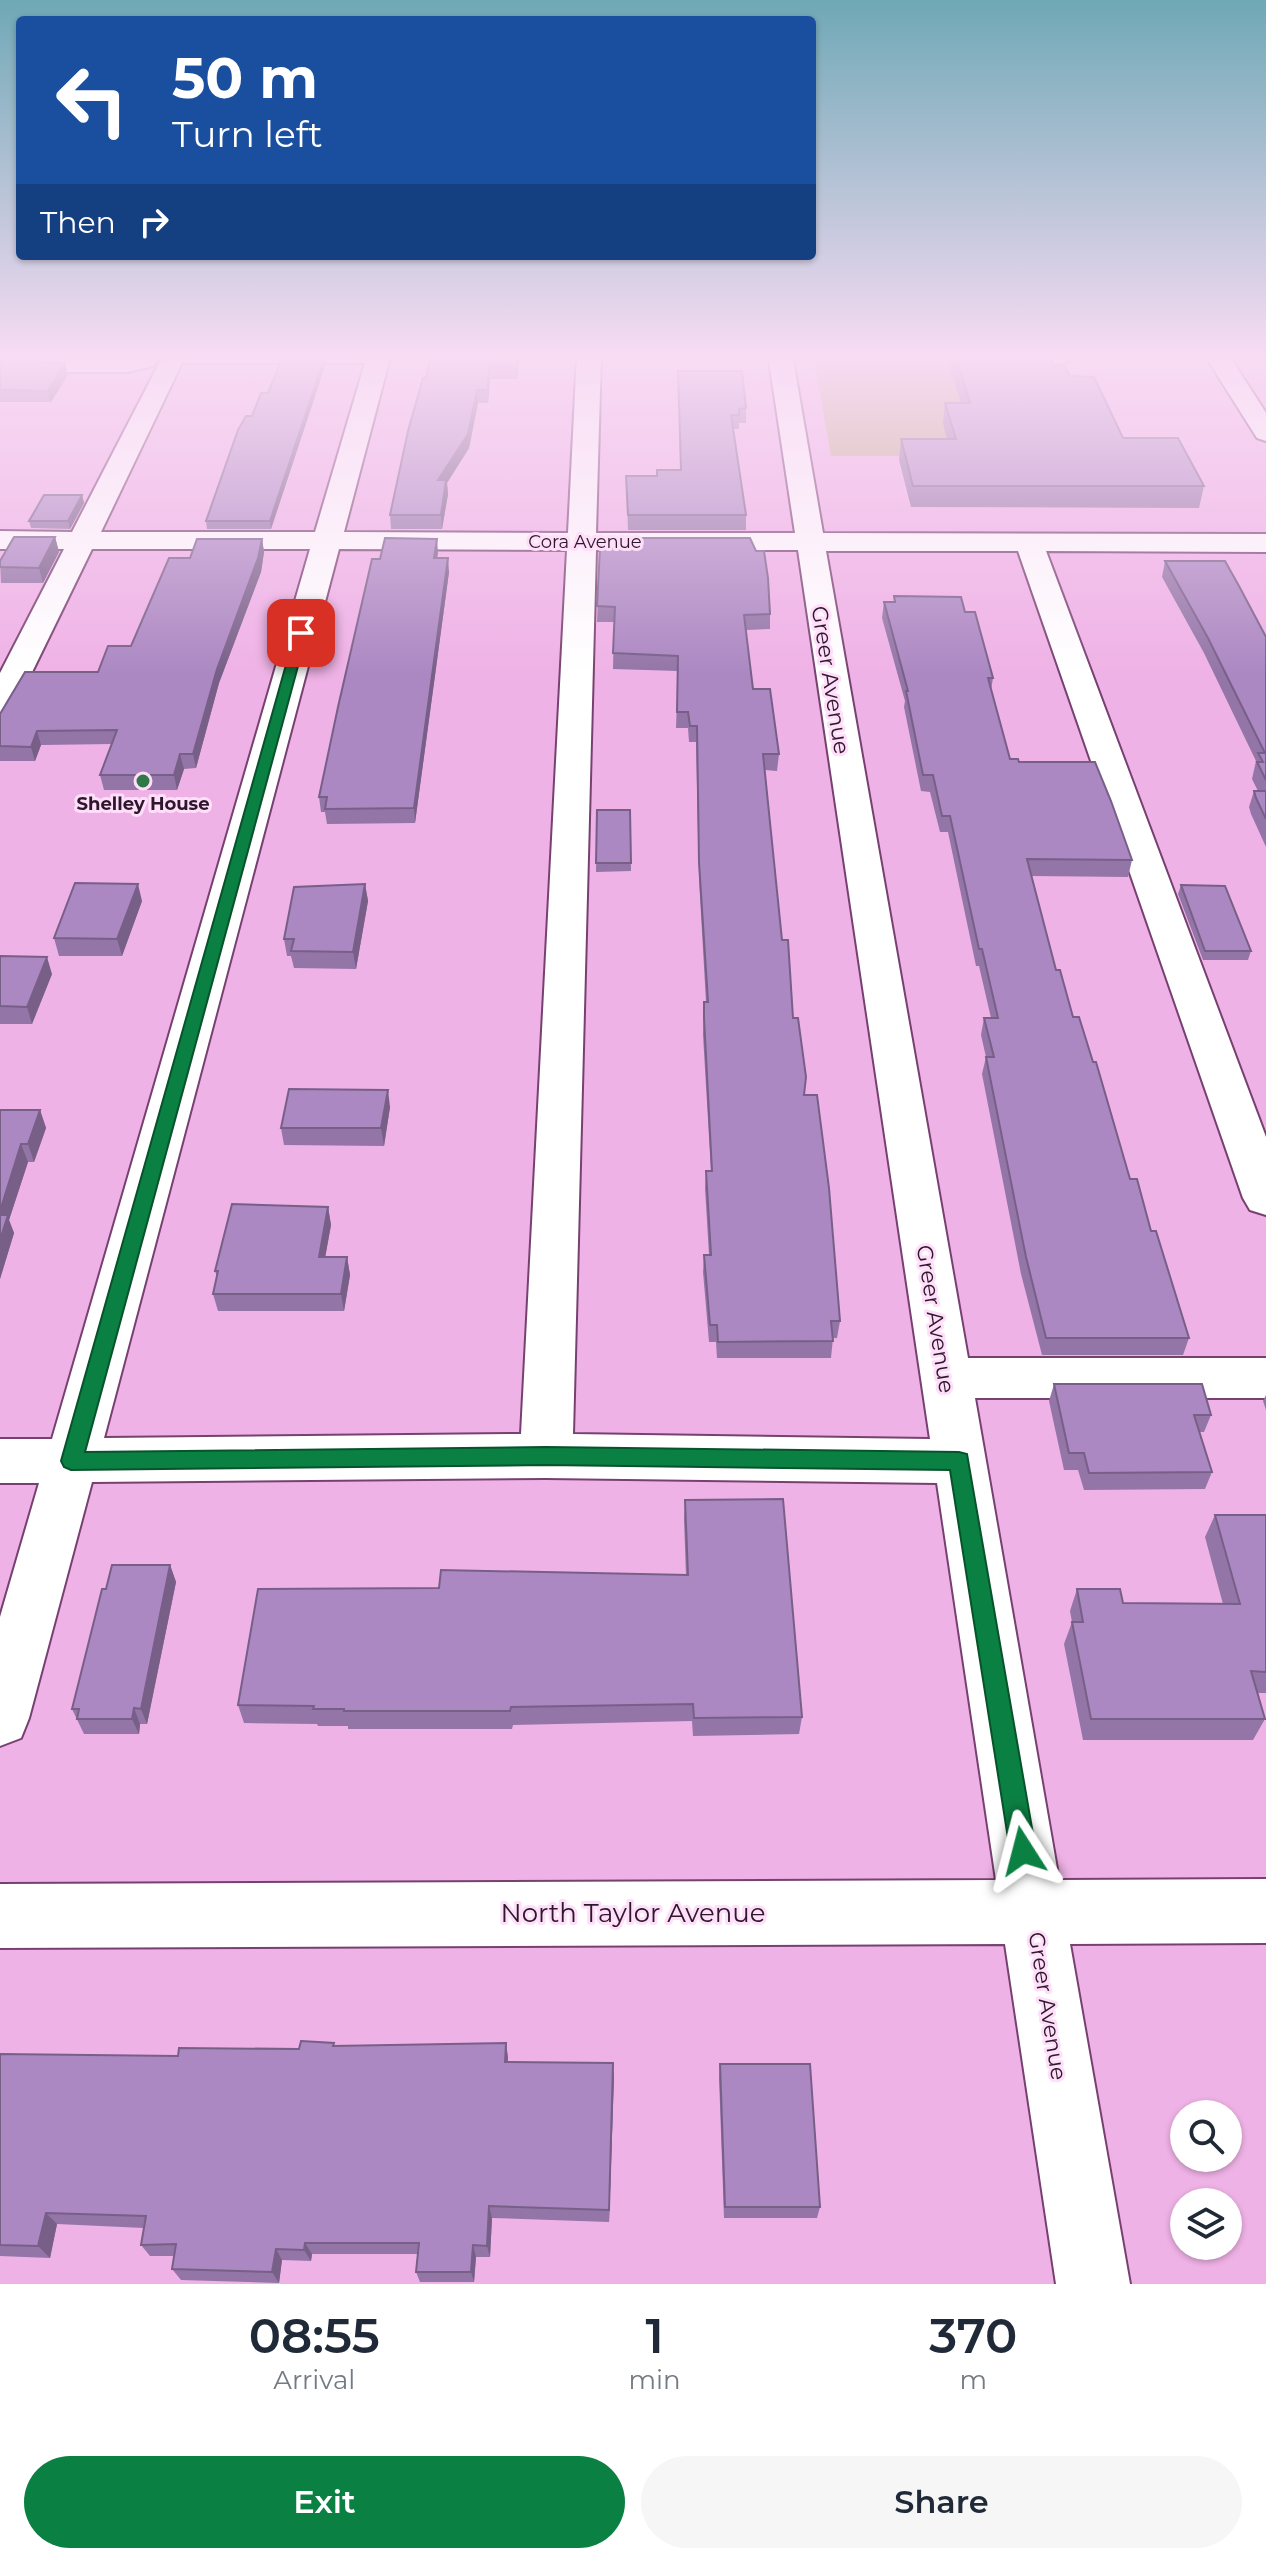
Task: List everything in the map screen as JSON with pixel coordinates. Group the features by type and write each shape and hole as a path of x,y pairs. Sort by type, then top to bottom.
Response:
{"street":[{"path":"0,705 122,461"},
{"path":"0,1718 348,461"},
{"path":"546,1456 585,461"},
{"name":"Greer Avenue","path":"796,461 1093,2284"},
{"name":"Cora Avenue","path":"0,540 1029,543 1263,549"},
{"path":"1029,543 1266,1198"},
{"path":"945,1378 1266,1378"},
{"path":"0,1461 546,1456 959,1461"},
{"name":"North Taylor Avenue","path":"0,1916 1266,1911"}],"building":[{"path":"227,461 290,461 270,521 206,521"},
{"path":"402,461 451,461 438,480 446,480 441,515 390,515"},
{"path":"681,461 738,461 746,515 628,515 626,476 657,476 657,470 681,470"},
{"path":"907,461 1190,461 1204,486 913,486"},
{"path":"44,495 82,495 68,521 29,521"},
{"path":"14,537 55,537 39,568 0,567 0,561"},
{"path":"385,538 437,539 434,558 448,558 414,808 325,809 327,797 319,797 338,707 372,559 380,559"},
{"path":"629,538 750,538 756,551 764,551 770,614 744,615 753,689 770,689 779,754 763,754 782,940 788,940 793,1018 798,1018 806,1077 804,1095 817,1095 829,1188 840,1321 831,1321 833,1341 718,1342 717,1325 710,1325 704,1255 711,1255 706,1171 712,1171 704,1018 704,1002 708,1002 699,862 697,726 690,726 688,712 677,712 678,656 613,653 615,607 597,606 600,548 630,548"},
{"path":"197,539 262,539 258,558 217,669 193,754 180,754 174,775 100,775 117,730 37,731 31,747 0,746 0,714 25,672 98,672 108,646 131,646 169,558 190,558"},
{"path":"1165,561 1225,561 1266,637 1266,780 1257,762 1263,762 1258,753 1265,753 1208,638"},
{"path":"894,596 961,597 965,612 975,612 993,678 988,678 1010,759 1018,759 1019,762 1095,762 1111,801 1132,860 1027,859 1056,970 1060,970 1073,1017 1079,1017 1093,1062 1096,1062 1130,1179 1137,1179 1151,1231 1156,1231 1189,1338 1046,1338 1026,1257 986,1057 994,1057 984,1018 998,1018 982,949 979,949 950,816 942,816 933,775 923,775 908,691 884,602 895,602"},
{"path":"1254,791 1266,791 1266,819 1256,798"},
{"path":"597,810 630,810 631,863 596,863"},
{"path":"75,883 138,884 117,939 54,938"},
{"path":"365,884 353,952 291,951 294,939 284,939 294,887"},
{"path":"1181,885 1225,886 1251,951 1205,951"},
{"path":"0,956 47,957 27,1007 0,1006"},
{"path":"289,1089 388,1090 381,1128 281,1128"},
{"path":"0,1110 40,1110 28,1144 21,1144 0,1211"},
{"path":"232,1204 328,1207 319,1257 347,1257 341,1294 213,1294 218,1271 215,1271"},
{"path":"0,1215 8,1215 0,1240"},
{"path":"1054,1384 1202,1384 1211,1415 1194,1415 1212,1472 1089,1473 1084,1453 1069,1453"},
{"path":"783,1499 802,1717 694,1718 693,1704 511,1707 510,1711 344,1711 313,1709 314,1706 238,1705 258,1589 439,1588 441,1570 688,1575 685,1500"},
{"path":"1215,1515 1266,1515 1266,1672 1251,1671 1265,1719 1091,1719 1072,1622 1083,1622 1077,1589 1120,1589 1123,1603 1240,1604"},
{"path":"112,1565 170,1565 141,1709 134,1708 132,1719 77,1719 79,1709 72,1709 102,1589 106,1589"},
{"path":"301,2041 334,2043 333,2046 506,2043 505,2062 613,2063 609,2210 489,2206 487,2246 473,2245 471,2272 416,2272 419,2243 305,2243 304,2250 276,2249 272,2272 172,2269 176,2244 141,2245 146,2216 46,2213 38,2246 0,2245 0,2054 178,2056 179,2048 299,2049"},
{"path":"720,2064 810,2064 820,2207 725,2207"}],"place":[{"name":"Shelley House","path":"143,781"}],"route":[{"path":"301,633 71,1461 546,1456 959,1461 1023,1851"}]}
